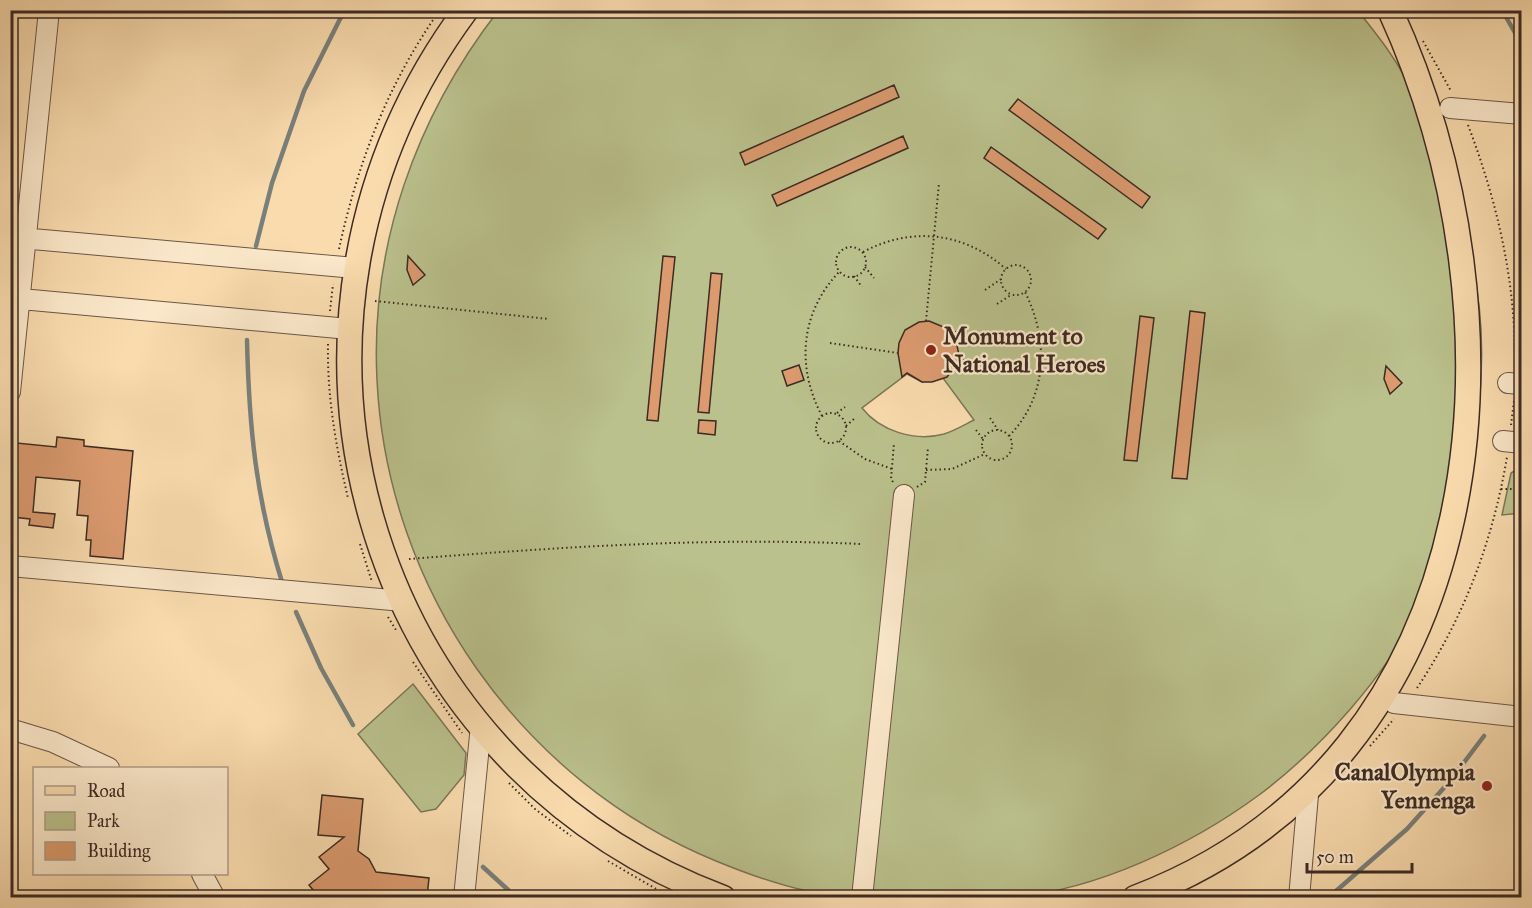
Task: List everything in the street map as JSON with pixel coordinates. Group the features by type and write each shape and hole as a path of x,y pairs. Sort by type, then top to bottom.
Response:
{"main road":[{"path":"466,10 427,69 395,132 345,267 351,298 339,328 356,448 368,507 385,560 391,601 482,725 528,775 580,819 637,857 704,892 723,897"},
{"path":"1390,10 1456,108 1463,135"},
{"path":"1135,897 1187,875 1223,855 1276,821 1308,795 1400,704 1436,638"}],"street":[{"path":"10,392 18,238 49,10"},
{"path":"1456,108 1521,114"},
{"path":"18,238 345,267"},
{"path":"15,298 339,328"},
{"path":"862,897 904,495"},
{"path":"10,566 391,601"},
{"path":"1400,704 1521,717"},
{"path":"464,897 482,725"},
{"path":"10,729 53,742 107,767"},
{"path":"1299,897 1308,795"},
{"path":"203,875 215,897"}],"path":[{"path":"349,504 335,441 328,381 339,328 348,208 386,100 412,50 440,10"},
{"path":"1363,754 1432,665 1476,576 1501,489 1510,413 1511,283 1502,230 1486,173 1421,38"},
{"path":"926,321 939,183"},
{"path":"863,252 882,242 902,236 934,235 962,241 990,254 1006,269"},
{"path":"853,247 863,252 866,260 865,267 854,276 846,276 840,271 836,261 843,249 853,247"},
{"path":"985,290 1001,279 1006,269 1017,265 1026,270 1030,284 1025,292 1011,295 997,304"},
{"path":"865,267 874,278"},
{"path":"822,416 807,380 805,341 819,298 840,271"},
{"path":"854,276 862,287"},
{"path":"1001,279 1003,289 1011,295"},
{"path":"1009,436 1027,412 1042,369 1040,332 1035,311 1025,292"},
{"path":"351,298 549,318"},
{"path":"830,344 898,353"},
{"path":"958,360 1013,366"},
{"path":"822,416 837,413 845,406"},
{"path":"837,413 846,426"},
{"path":"822,416 816,427 819,436 826,442 838,441 844,436 846,426 854,419"},
{"path":"990,418 998,430 1009,436 1012,448 1006,457 992,459 985,454 982,448 983,439 989,432 998,430"},
{"path":"976,430 983,439"},
{"path":"838,441 865,459 892,469"},
{"path":"894,444 891,479 904,495 925,482 928,447"},
{"path":"926,470 952,469 985,454"},
{"path":"1501,489 1521,489"},
{"path":"358,537 391,601 400,639"},
{"path":"385,560 616,543 787,540 861,544"},
{"path":"411,658 450,719 479,753"},
{"path":"503,777 535,809 575,840"},
{"path":"601,857 672,897"}],"green space":[{"path":"498,11 1358,11 1395,60 1416,103 1467,245 1480,311 1481,378 1477,421 1469,460 1424,596 1389,659 1350,710 1328,734 1259,795 1232,814 1172,848 1108,876 1074,886 1000,898 869,898 830,895 780,884 716,861 646,826 582,782 526,729 477,669 437,603 407,532 386,458 377,380 377,330 381,280 404,185 422,139 444,94 469,52","holes":["907,374 922,382 943,378 974,420 944,434 921,437 899,433 888,428 878,423 862,408"]},
{"path":"1521,467 1521,513 1502,515 1511,473"},
{"path":"413,684 466,753 464,775 436,809 421,812 358,734"}],"building":[{"path":"894,85 899,97 745,165 740,153"},
{"path":"1018,99 1150,197 1142,208 1009,110"},
{"path":"903,136 908,148 777,206 772,195"},
{"path":"991,147 1106,229 1098,239 984,158"},
{"path":"408,256 425,275 413,285 407,270"},
{"path":"663,256 675,257 658,421 647,420"},
{"path":"711,273 722,274 709,413 698,412"},
{"path":"1190,311 1205,313 1187,479 1172,478"},
{"path":"1140,316 1154,318 1137,461 1124,460"},
{"path":"929,321 958,333 955,336 959,355 956,365 947,377 932,382 922,382 907,373 902,377 898,353 899,343 905,330 919,322"},
{"path":"799,365 804,380 787,386 782,371"},
{"path":"1386,366 1402,383 1390,394 1384,379"},
{"path":"699,420 716,421 715,435 698,433"},
{"path":"57,437 84,440 84,446 133,451 123,559 90,556 91,540 86,540 88,516 77,515 80,481 36,477 33,512 55,514 53,528 29,525 30,519 12,517 17,443 56,447"},
{"path":"322,795 363,799 358,851 369,859 376,872 429,878 427,897 319,897 309,885 329,869 319,857 344,837 318,835"}],"waterway":[{"path":"1502,10 1522,45"},
{"path":"256,246 272,183 304,91 342,15"},
{"path":"247,340 255,463 266,521 282,582"},
{"path":"296,612 321,668 353,725"},
{"path":"1328,898 1407,829 1450,781 1484,736"},
{"path":"483,867 517,898"}],"place":[{"name":"Monument to National Heroes","path":"931,350"},
{"name":"CanalOlympia Yennenga","path":"1487,786"}]}
